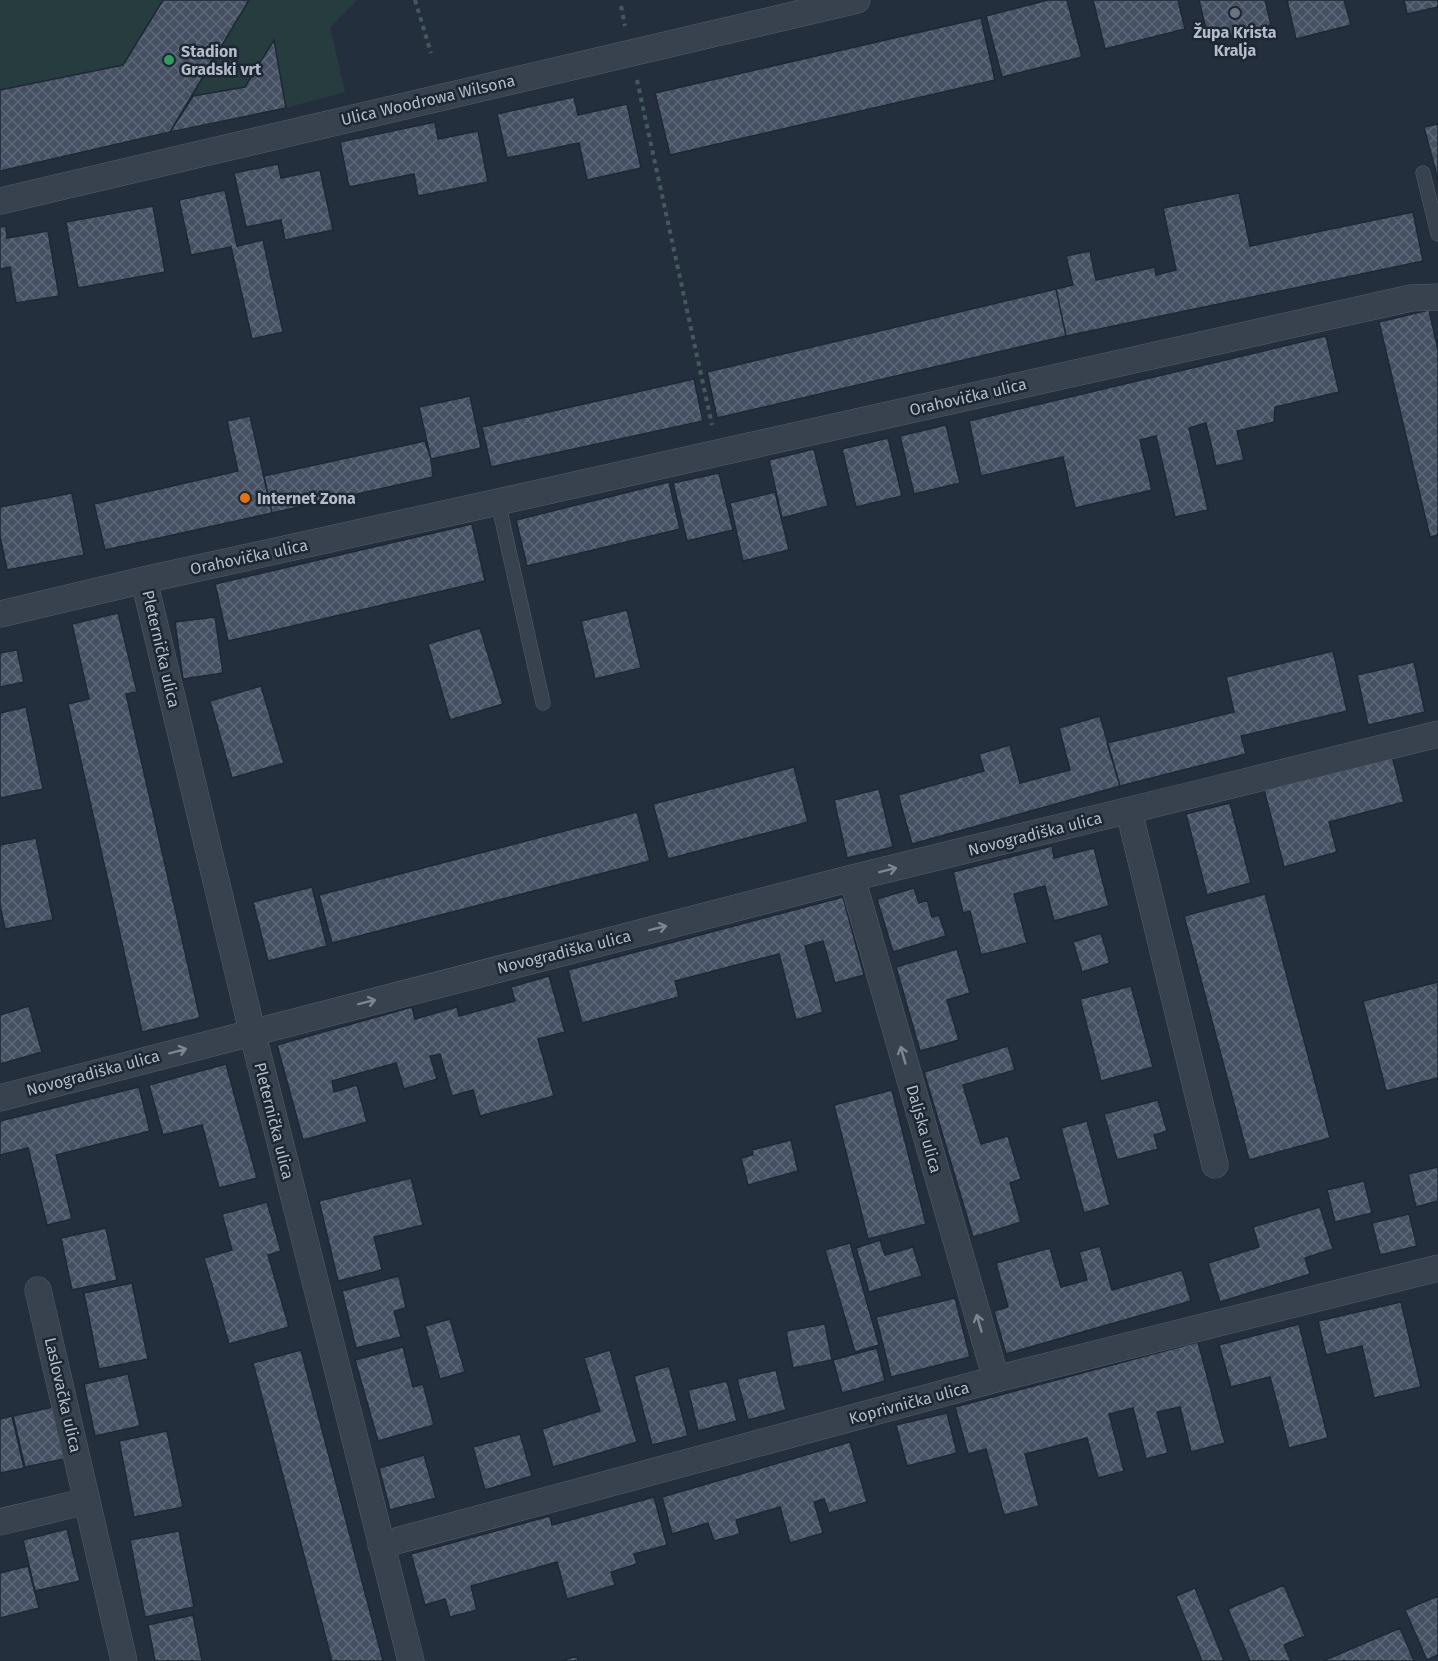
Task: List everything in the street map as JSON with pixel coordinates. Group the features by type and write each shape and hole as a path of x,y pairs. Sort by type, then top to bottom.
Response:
{"street":[{"name":"Ulica Woodrowa Wilsona","path":"0,201 857,0"},
{"name":"Orahovička ulica","path":"0,614 1411,298 1438,297"},
{"name":"Pleternička ulica","path":"144,580 252,1031 411,1661"},
{"name":"Novogradiška ulica","path":"0,1098 252,1031 852,878 1438,734"},
{"path":"1129,811 1215,1165"},
{"name":"Daljska ulica","path":"852,878 996,1379"},
{"name":"Koprivnička ulica","path":"381,1545 996,1379 1438,1268"},
{"name":"Laslovačka ulica","path":"39,1290 124,1661"},
{"path":"0,1522 87,1501"}],"lane":[{"path":"1423,173 1438,234"},
{"path":"498,502 543,703"}],"path":[{"path":"415,0 430,53"},
{"path":"621,6 718,453"}],"green space":[{"name":"Stadion Gradski vrt","path":"0,0 357,0 330,27 345,92 286,108 0,171"}],"building":[{"path":"163,0 249,0 170,132 0,171 0,90 123,65"},
{"path":"1048,0 1067,0 1082,57 1002,77 986,16"},
{"path":"1093,0 1178,0 1185,29 1105,49"},
{"name":"Župa Krista Kralja","path":"1199,0 1265,0 1271,25 1209,41"},
{"name":"Župa Krista Kralja","path":"1287,0 1344,0 1351,25 1296,39"},
{"path":"1404,0 1438,0 1438,7 1407,14"},
{"path":"981,18 995,80 670,155 655,93"},
{"path":"274,40 286,108 170,132 193,96 245,87"},
{"path":"574,97 578,115 627,104 641,168 587,180 579,143 507,158 497,114"},
{"path":"435,122 438,139 478,131 488,182 418,196 414,174 349,187 340,142"},
{"path":"1438,124 1438,180 1424,127"},
{"path":"278,164 281,178 320,170 333,230 285,240 281,220 246,227 234,173"},
{"path":"225,190 237,246 263,240 283,332 252,339 231,247 191,255 179,200"},
{"path":"1239,193 1250,246 1413,212 1423,261 1066,336 1056,289 1073,285 1066,256 1090,251 1096,280 1155,267 1156,275 1176,270 1163,208"},
{"path":"153,206 165,272 78,288 66,222"},
{"path":"6,226 7,238 48,231 59,296 16,303 10,267 0,269 0,227"},
{"path":"1056,289 1066,336 717,418 707,372"},
{"path":"1429,310 1438,350 1438,535 1430,537 1379,322"},
{"path":"1326,336 1339,392 1275,407 1274,422 1237,431 1244,460 1216,466 1206,423 1189,428 1208,510 1175,517 1156,436 1140,440 1152,490 1075,508 1063,457 981,476 969,421"},
{"path":"694,379 703,421 491,467 482,427"},
{"path":"470,396 481,448 431,459 419,407"},
{"path":"250,416 272,513 105,550 94,504 238,471 227,421"},
{"path":"946,425 960,483 914,494 900,436"},
{"path":"888,438 902,496 856,507 842,449"},
{"path":"425,441 431,459 433,477 272,513 264,476"},
{"path":"814,449 828,506 782,518 769,460"},
{"path":"719,473 733,530 687,541 673,483"},
{"path":"669,482 680,529 527,566 516,520"},
{"path":"775,492 789,550 743,561 730,503"},
{"path":"72,493 84,555 7,570 0,536 0,507"},
{"path":"472,524 485,581 228,641 215,584"},
{"path":"627,610 641,668 595,679 581,621"},
{"path":"118,613 137,692 126,694 200,1018 142,1032 68,704 89,699 72,624"},
{"path":"215,617 223,673 183,679 175,622"},
{"path":"480,628 503,704 450,720 428,644"},
{"path":"17,650 24,682 0,687 0,653"},
{"path":"1333,651 1347,711 1241,736 1246,754 1120,786 1107,743 1234,712 1226,677"},
{"path":"1414,662 1425,712 1368,725 1357,675"},
{"path":"261,686 284,763 232,778 210,701"},
{"path":"26,707 43,789 0,798 0,713"},
{"path":"1100,716 1120,786 912,844 898,795 984,771 979,754 1010,745 1020,783 1070,770 1059,728"},
{"path":"1392,756 1404,802 1329,822 1337,852 1284,867 1264,790"},
{"path":"794,767 808,822 668,859 653,804"},
{"path":"879,789 893,847 847,858 834,800"},
{"path":"1230,803 1251,883 1207,895 1186,814"},
{"path":"637,812 650,861 332,943 319,895"},
{"path":"36,838 53,920 5,929 0,905 0,845"},
{"path":"1052,846 1054,858 1094,848 1109,906 1054,921 1045,886 1014,894 1027,943 981,955 970,911 963,913 953,872"},
{"path":"312,887 327,946 268,961 253,902"},
{"path":"914,888 919,903 927,900 932,917 939,915 946,936 893,952 877,899"},
{"path":"1265,894 1330,1138 1249,1160 1184,916"},
{"path":"843,897 864,975 835,983 823,941 805,946 823,1012 796,1020 779,954 675,981 679,997 582,1023 568,970"},
{"path":"1101,933 1110,963 1082,972 1073,942"},
{"path":"957,949 970,993 947,1000 959,1040 920,1051 896,967"},
{"path":"549,976 565,1032 538,1039 554,1096 480,1116 473,1090 452,1096 440,1054 430,1056 437,1079 404,1089 396,1063 332,1081 334,1092 357,1085 367,1122 303,1140 277,1045 412,1007 415,1019 457,1007 459,1016 515,1001 511,987"},
{"path":"1438,982 1438,1078 1386,1091 1363,1001"},
{"path":"1131,986 1153,1067 1101,1081 1080,999"},
{"path":"29,1006 42,1052 0,1064 0,1015"},
{"path":"1008,1046 1015,1070 963,1085 981,1144 1008,1136 1021,1179 1010,1183 1021,1222 973,1237 924,1072"},
{"path":"226,1064 257,1178 219,1188 202,1125 163,1135 149,1085"},
{"path":"139,1087 150,1131 56,1155 72,1219 47,1225 28,1148 0,1155 0,1121"},
{"path":"892,1090 926,1224 868,1239 834,1105"},
{"path":"1158,1100 1167,1131 1154,1135 1158,1149 1117,1160 1104,1114"},
{"path":"1087,1121 1110,1205 1084,1213 1061,1128"},
{"path":"791,1140 798,1171 748,1185 741,1158 753,1155 752,1150"},
{"path":"1438,1167 1438,1201 1416,1207 1408,1174"},
{"path":"411,1178 423,1225 374,1237 382,1270 338,1281 319,1201"},
{"path":"1364,1181 1372,1213 1335,1222 1327,1190"},
{"path":"267,1202 281,1251 268,1255 289,1327 229,1344 204,1258 232,1250 222,1214"},
{"path":"1320,1207 1333,1249 1305,1258 1310,1274 1220,1302 1208,1263 1259,1247 1253,1227"},
{"path":"1409,1214 1417,1246 1380,1255 1372,1223"},
{"path":"106,1228 117,1280 72,1290 61,1238"},
{"path":"880,1240 885,1255 913,1247 922,1276 869,1292 856,1248"},
{"path":"850,1243 879,1345 855,1352 825,1250"},
{"path":"1100,1246 1112,1290 1182,1270 1191,1301 1006,1354 994,1311 1008,1307 996,1263 1050,1248 1061,1287 1087,1280 1079,1252"},
{"path":"399,1276 406,1308 394,1311 401,1337 356,1348 342,1291"},
{"path":"132,1283 148,1359 99,1369 84,1293"},
{"path":"955,1298 970,1357 891,1377 876,1317"},
{"path":"1401,1302 1421,1387 1374,1398 1362,1346 1326,1355 1318,1321"},
{"path":"450,1319 465,1372 440,1379 425,1326"},
{"path":"825,1324 832,1360 793,1368 786,1331"},
{"path":"1299,1324 1328,1438 1289,1448 1270,1377 1231,1387 1219,1345"},
{"path":"1198,1342 1225,1443 1191,1452 1180,1407 1157,1412 1168,1453 1146,1459 1133,1408 1109,1414 1124,1471 1098,1478 1087,1438 1025,1454 1039,1506 1004,1515 986,1449 968,1454 955,1407"},
{"path":"403,1347 413,1387 423,1384 434,1425 378,1441 355,1360"},
{"path":"877,1348 885,1381 842,1393 833,1360"},
{"path":"301,1350 383,1661 332,1661 253,1363"},
{"path":"610,1350 637,1442 553,1467 542,1429 600,1411 584,1358"},
{"path":"669,1366 688,1436 652,1445 634,1376"},
{"path":"776,1370 786,1410 748,1420 737,1379"},
{"path":"128,1374 140,1426 95,1436 84,1384"},
{"path":"727,1381 737,1421 698,1431 688,1390"},
{"path":"53,1407 64,1459 25,1467 13,1416"},
{"path":"947,1413 957,1453 907,1466 896,1425"},
{"path":"12,1416 24,1468 0,1473 0,1419"},
{"path":"167,1431 183,1507 134,1517 119,1441"},
{"path":"520,1434 532,1476 485,1490 473,1447"},
{"path":"850,1442 867,1502 829,1513 824,1499 814,1502 823,1533 790,1543 780,1507 736,1520 740,1534 714,1541 708,1523 672,1534 662,1497"},
{"path":"424,1455 436,1498 390,1510 379,1468"},
{"path":"654,1497 667,1545 634,1554 637,1564 611,1572 615,1585 567,1599 557,1562 471,1586 477,1610 450,1617 445,1599 425,1605 411,1554 550,1516 552,1525"},
{"path":"67,1529 80,1581 35,1591 23,1540"},
{"path":"179,1531 194,1607 145,1617 130,1540"},
{"path":"28,1566 39,1608 0,1618 0,1573"},
{"path":"1284,1585 1305,1636 1284,1645 1291,1661 1250,1661 1228,1609"},
{"path":"1195,1588 1224,1661 1202,1661 1176,1596"},
{"path":"1438,1596 1438,1655 1427,1660 1405,1610"},
{"path":"193,1615 202,1661 155,1661 148,1625"},
{"path":"1400,1628 1414,1661 1323,1661"},
{"path":"577,1656 578,1661 561,1661"}],"place":[{"name":"Župa Krista Kralja","path":"1235,13"},
{"name":"Stadion Gradski vrt","path":"169,60"},
{"name":"Internet Zona","path":"245,498"}]}
